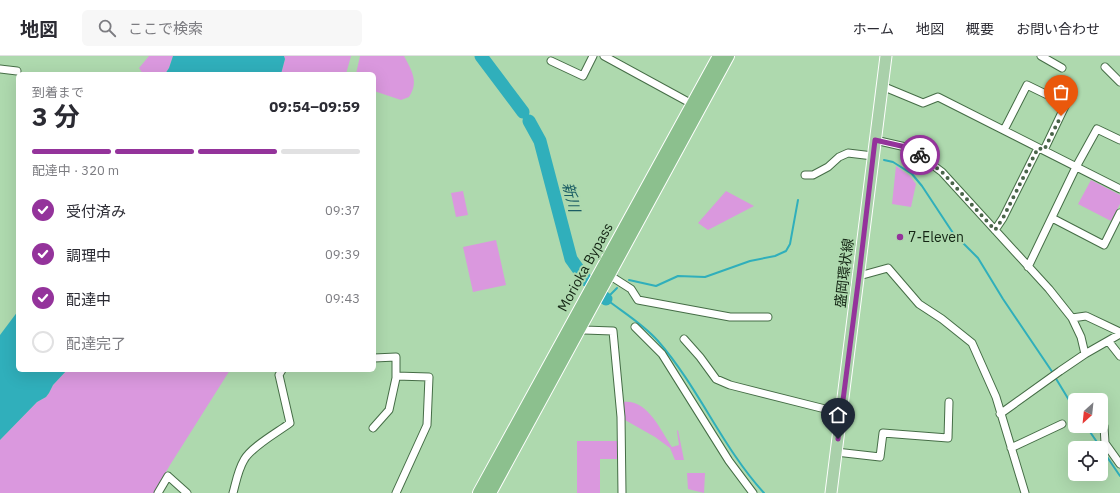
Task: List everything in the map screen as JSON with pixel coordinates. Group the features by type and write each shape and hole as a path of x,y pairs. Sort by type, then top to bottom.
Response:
{"highway":[{"name":"Morioka Bypass","path":"478,493 719,56"},
{"name":"Morioka Bypass","path":"490,493 728,56"}],"main road":[{"name":"盛岡環状線","path":"831,493 886,56"}],"street":[{"path":"551,61 583,76 593,56"},
{"path":"604,56 692,104"},
{"path":"1041,56 1062,68"},
{"path":"1105,67 1120,82"},
{"path":"0,69 17,71"},
{"path":"995,230 1066,104 1027,85 1004,130"},
{"path":"882,86 923,103 938,97 1120,189"},
{"path":"1028,267 1076,167 1097,129 1120,140"},
{"path":"875,140 910,148 942,172 1049,289 1072,318 1081,337 1085,354"},
{"path":"805,175 812,175 828,167 839,157 848,153 873,156"},
{"path":"1052,218 1104,245 1120,213"},
{"path":"859,276 888,268 919,304 942,319 972,343 996,397 1025,493"},
{"path":"609,275 631,288 638,300 730,317 768,317"},
{"path":"1000,414 1085,354 1109,342 1120,333 1086,316 1072,318"},
{"path":"635,327 662,354 729,461 753,493"},
{"path":"580,328 584,330 613,332 621,417 622,493"},
{"path":"684,339 700,357 716,379 730,385 841,413"},
{"path":"1109,342 1120,356"},
{"path":"373,428 389,410 396,376 396,357 376,358"},
{"path":"233,493 239,470 250,451 290,423 279,375 281,372"},
{"path":"396,376 429,377 427,425 396,493"},
{"path":"836,452 880,457 883,433 948,438 949,402"},
{"path":"1012,448 1062,424"},
{"path":"1104,433 1105,443 1120,464"},
{"path":"158,493 168,476 187,493"}],"shaded area":[{"path":"149,56 173,56 166,72 142,72 139,68"},
{"path":"284,56 351,56 347,72 282,72 285,59"},
{"path":"360,56 404,56 412,72 414,86 409,97 401,100 376,92 376,72 356,72"},
{"path":"896,166 910,176 916,184 911,207 892,204"},
{"path":"1091,180 1120,195 1120,204 1111,221 1078,204"},
{"path":"463,191 468,215 456,217 451,193"},
{"path":"726,191 754,206 708,230 698,223"},
{"path":"496,240 506,285 473,292 463,247"},
{"path":"65,372 229,372 154,493 0,493 0,440 37,402 46,397 53,385"},
{"path":"623,402 632,402 640,405 646,410 658,424 672,447 679,445 678,430 684,460 675,460 670,448 655,437 625,420"},
{"path":"577,441 619,441 619,459 600,459 600,493 577,493"},
{"path":"687,473 705,473 704,493 688,489"}],"water":[{"path":"173,56 284,56 285,59 282,72 166,72"},
{"path":"16,314 16,372 65,372 53,385 46,397 37,402 0,440 0,335"}],"waterway":[{"name":"新川","path":"481,56 523,112"},
{"name":"新川","path":"529,121 540,141 571,259 586,280"},
{"path":"884,160 893,162 912,174 922,186 953,233 978,258 1003,299 1053,373"},
{"path":"629,280 656,286 678,276 705,277 750,261 775,256 786,251 790,244 798,200"},
{"path":"617,288 606,299 640,324 658,341 673,359 735,456 764,493"},
{"path":"1055,377 1068,398"},
{"path":"1091,433 1096,441"},
{"path":"1108,458 1120,476"}],"way so far":[{"path":"920,155 942,172 995,230 1003,218 1038,148 1044,150 1061,116"}],"place":[{"name":"7-Eleven","path":"900,237"}],"route":[{"path":"838,439 875,140 910,148 920,155"}]}
